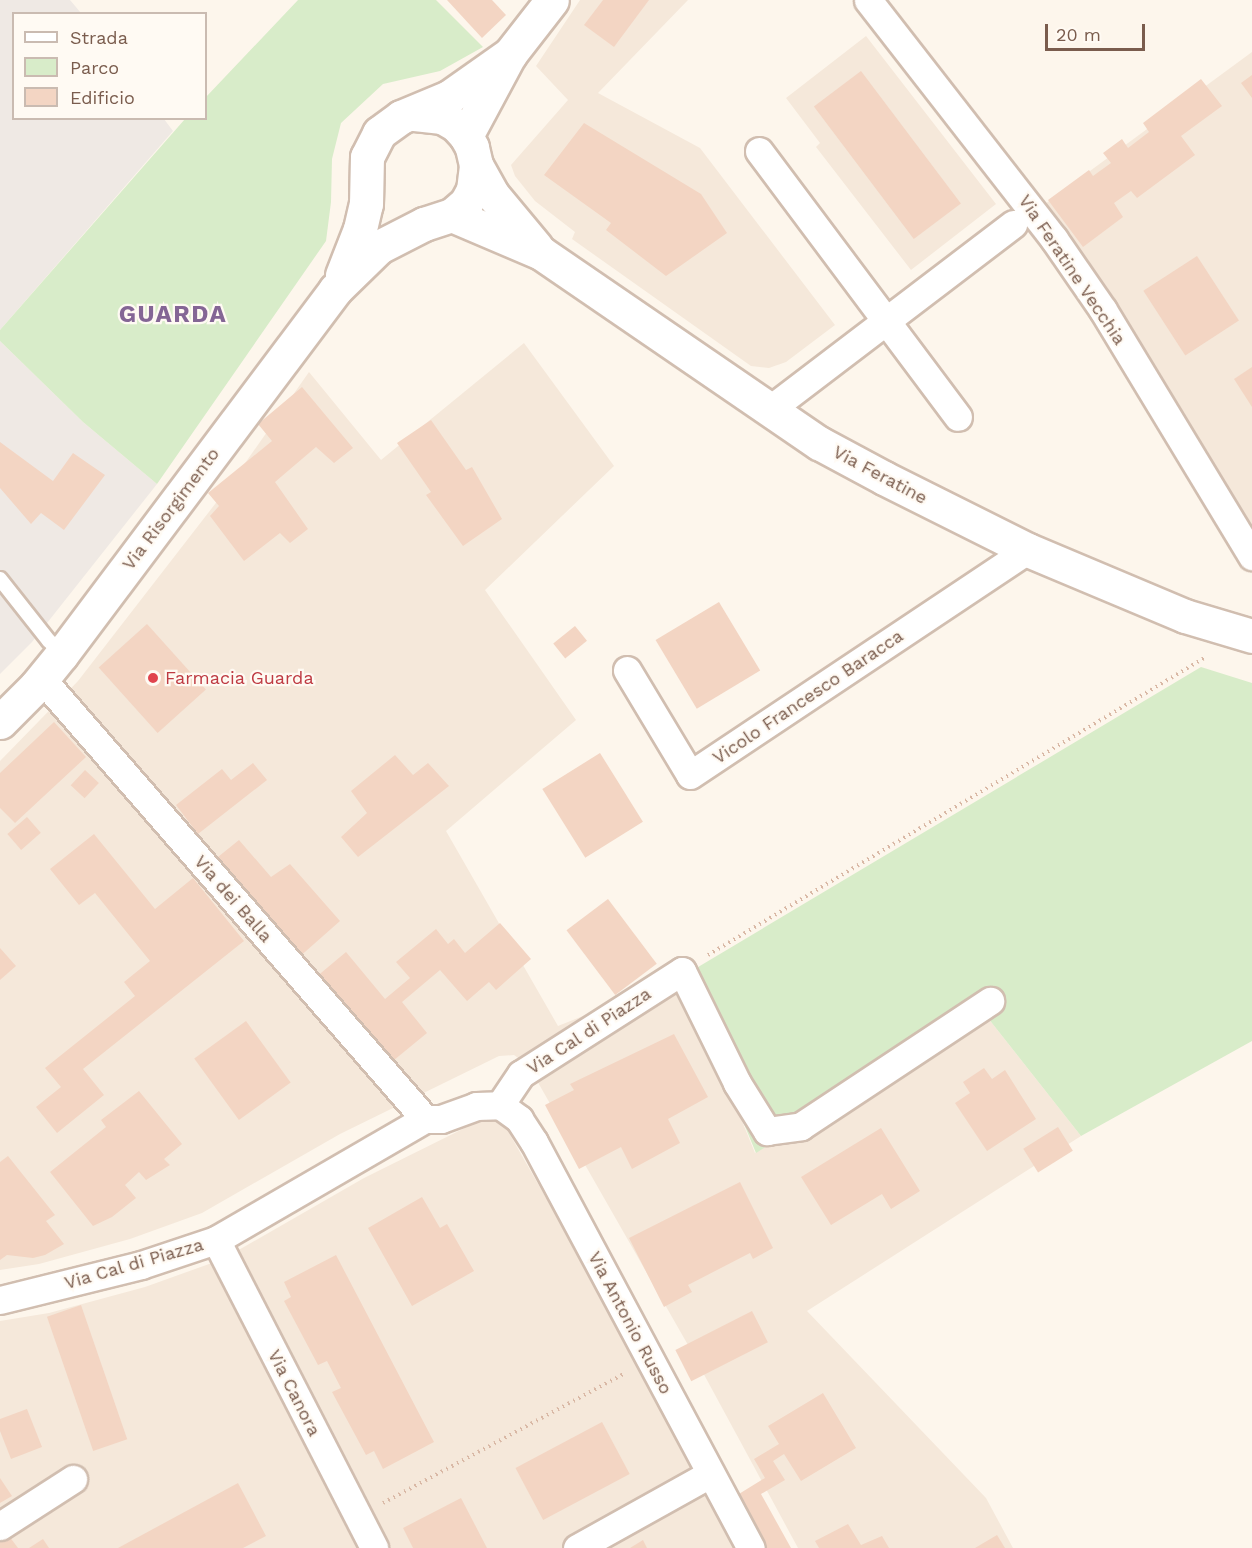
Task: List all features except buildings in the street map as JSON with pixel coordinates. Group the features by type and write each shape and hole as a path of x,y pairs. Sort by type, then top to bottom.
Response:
{"street":[{"name":"Via Risorgimento","path":"0,722 42,679 62,654 335,290 379,248 438,220 466,202 473,190 471,150 510,54 552,0"},
{"name":"Via Feratine Vecchia","path":"868,0 1033,209 1060,248 1108,319 1252,556"},
{"name":"Via Risorgimento","path":"335,290 360,229 366,204 367,157 379,133 392,122 449,97 510,54"},
{"path":"412,114 442,117 456,125 471,150"},
{"name":"Via Feratine","path":"471,150 492,194 541,252 819,443 1028,550 1185,616 1252,636"},
{"path":"759,152 958,417"},
{"path":"366,175 371,193 388,213 405,222 438,220"},
{"name":"Via Feratine","path":"438,220 541,252"},
{"path":"769,410 1012,224"},
{"name":"Vicolo Francesco Baracca","path":"627,670 690,776 1028,550"},
{"name":"Via dei Balla","path":"42,679 424,1119"},
{"path":"682,971 737,1083 767,1131 801,1126 990,1001"},
{"name":"Via Cal di Piazza","path":"0,1300 141,1265 216,1240 424,1119 441,1119 476,1106 500,1105 521,1074 682,971"},
{"name":"Via Antonio Russo","path":"500,1105 519,1119 534,1142 710,1474 752,1548"},
{"name":"Via Canora","path":"216,1240 358,1516 371,1547"},
{"path":"577,1548 710,1474"},
{"path":"0,1526 73,1479"}],"lane":[{"path":"0,579 62,654"}],"path":[{"path":"682,971 1216,651"},
{"path":"358,1516 650,1360"}],"shaded area":[{"path":"0,0 70,0 80,12 12,12 12,120 165,120 173,131 0,330"},
{"path":"580,0 688,0 598,93 700,148 835,325 786,362 769,368 751,366 572,239 575,232 535,201 515,176 511,165 568,100 536,66"},
{"path":"866,36 996,204 911,270 816,147 820,143 786,98"},
{"path":"1252,52 1252,529 1045,204"},
{"path":"0,341 83,422 157,484 32,642 0,674"},
{"path":"524,343 614,466 485,590 576,720 446,831 558,1026 683,976 755,1153 984,1013 1081,1136 807,1311 986,1498 1013,1548 798,1548 688,1345 528,1065 514,1055 499,1056 340,1134 202,1213 130,1239 39,1264 0,1270 0,761 78,681 229,486 309,372 381,460"},
{"path":"497,1112 644,1370 741,1548 0,1548 0,1321 49,1313 145,1287 223,1259 364,1178"}],"green space":[{"path":"298,0 436,0 483,47 440,71 383,84 341,123 332,159 331,202 326,241 157,484 83,422 0,341 0,330 184,120 207,120 207,96"},
{"path":"1201,667 1252,683 1252,1041 1081,1136 984,1013 756,1153 683,976"}],"place":[{"name":"Farmacia Guarda","path":"153,678"}],"district":[{"name":"GUARDA","path":"173,315"}]}
